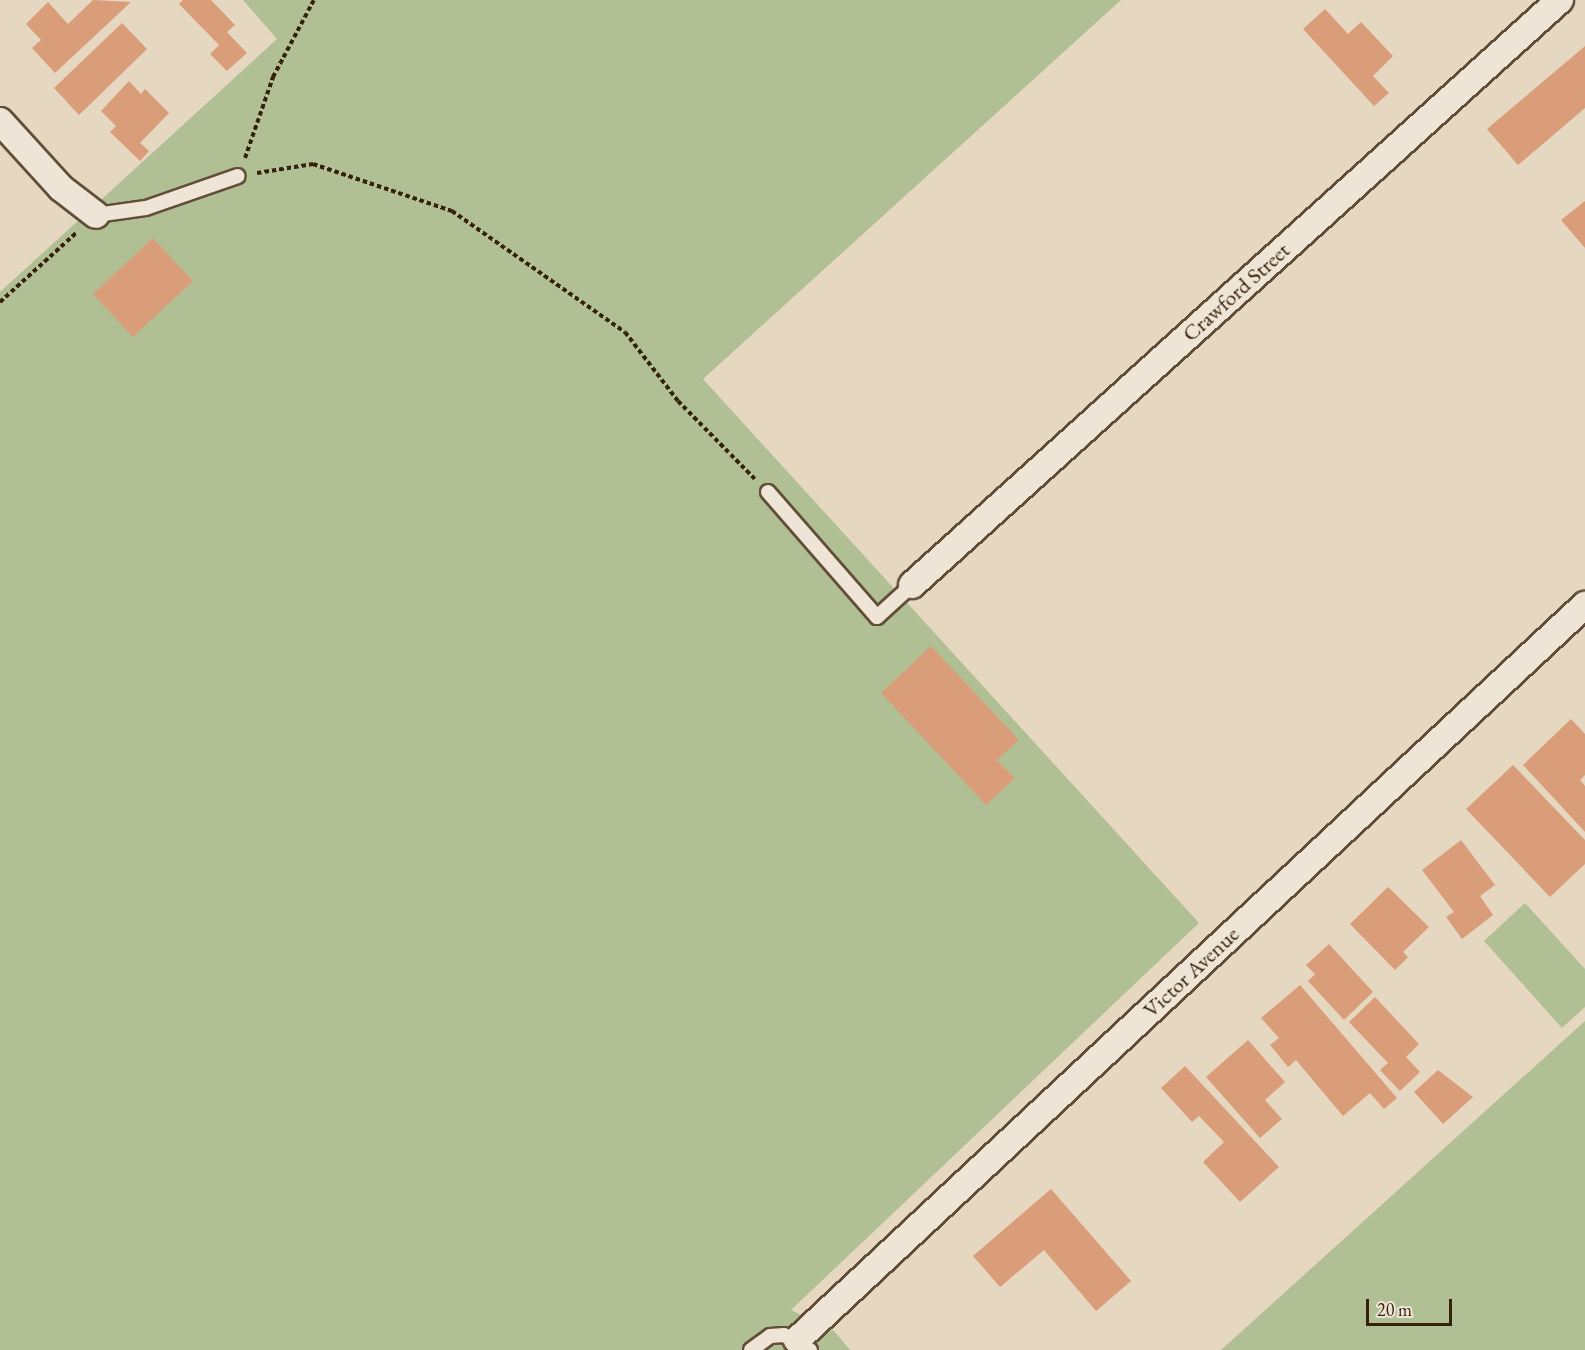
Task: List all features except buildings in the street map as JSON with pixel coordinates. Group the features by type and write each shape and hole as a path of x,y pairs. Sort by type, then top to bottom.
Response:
{"street":[{"name":"Crawford Street","path":"912,585 1560,0"},
{"path":"0,121 62,188 96,214"},
{"name":"Victor Avenue","path":"803,1345 1585,604"}],"lane":[{"path":"96,214 146,208 238,176"},
{"path":"768,492 877,617 912,585"},
{"path":"752,1350 770,1336 803,1345"}],"path":[{"path":"314,0 273,77 238,176 313,164 452,211 625,332 678,401 768,492"},
{"path":"0,302 96,214"}],"green space":[{"path":"243,0 1121,0 703,379 1199,923 791,1310 834,1331 850,1350 0,1350 0,292 277,39"},
{"path":"1525,903 1585,969 1585,1007 1562,1028 1484,941"},
{"path":"1585,1021 1585,1350 1221,1350"}]}
